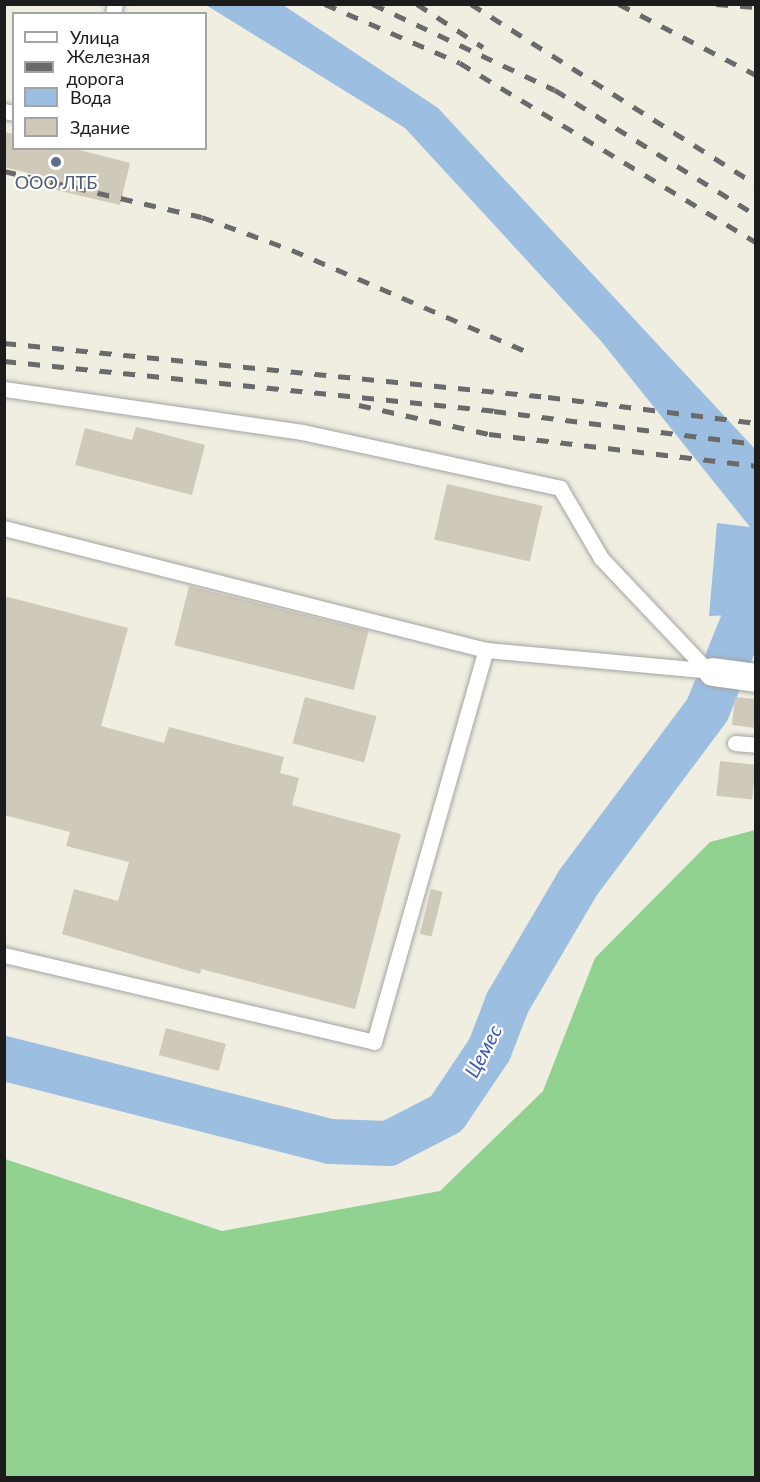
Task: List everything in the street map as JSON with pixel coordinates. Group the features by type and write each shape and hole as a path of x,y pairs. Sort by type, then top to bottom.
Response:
{"lane":[{"path":"4,389 302,432 561,488 601,558 727,674"},
{"path":"4,528 486,650 727,674"},
{"path":"4,955 374,1042 486,650"},
{"path":"735,742 756,745"}],"green space":[{"path":"755,830 755,1477 5,1477 5,1159 222,1231 440,1191 543,1091 595,958 710,842"}],"water":[{"path":"206,5 283,5 438,108 755,449 755,614 709,616 717,523 750,527 601,341 405,128"}],"building":[{"path":"4,132 12,134 12,150 80,150 130,163 120,205 43,187 45,177 4,167"},
{"path":"136,427 205,445 192,495 75,465 85,428 132,440"},
{"path":"447,484 542,506 530,562 434,540"},
{"path":"189,586 369,631 354,690 174,645"},
{"path":"4,596 128,628 101,726 164,743 169,727 284,757 280,773 299,778 292,805 401,834 355,1009 201,969 200,974 62,934 74,889 118,901 129,862 66,846 70,832 4,815"},
{"path":"305,697 376,716 364,763 293,743"},
{"path":"735,697 756,699 756,728 732,725"},
{"path":"720,761 756,765 752,800 716,796"},
{"path":"431,889 443,892 432,937 420,934"},
{"path":"166,1028 226,1044 219,1071 159,1055"}],"waterway":[{"name":"Цемес","path":"4,1058 330,1141 388,1143 446,1113 489,1049 507,1002 577,883 707,709 749,605 756,597"}],"railway":[{"path":"325,4 460,63 756,242"},
{"path":"373,4 555,90 756,215"},
{"path":"417,4 483,47"},
{"path":"471,4 756,184"},
{"path":"619,4 756,75"},
{"path":"716,4 756,7"},
{"path":"4,171 202,217 292,250 530,353"},
{"path":"4,343 548,397 756,423"},
{"path":"4,361 494,411 756,444"},
{"path":"359,405 489,434 756,466"}],"place":[{"name":"ООО ЛТБ","path":"56,162"}]}
